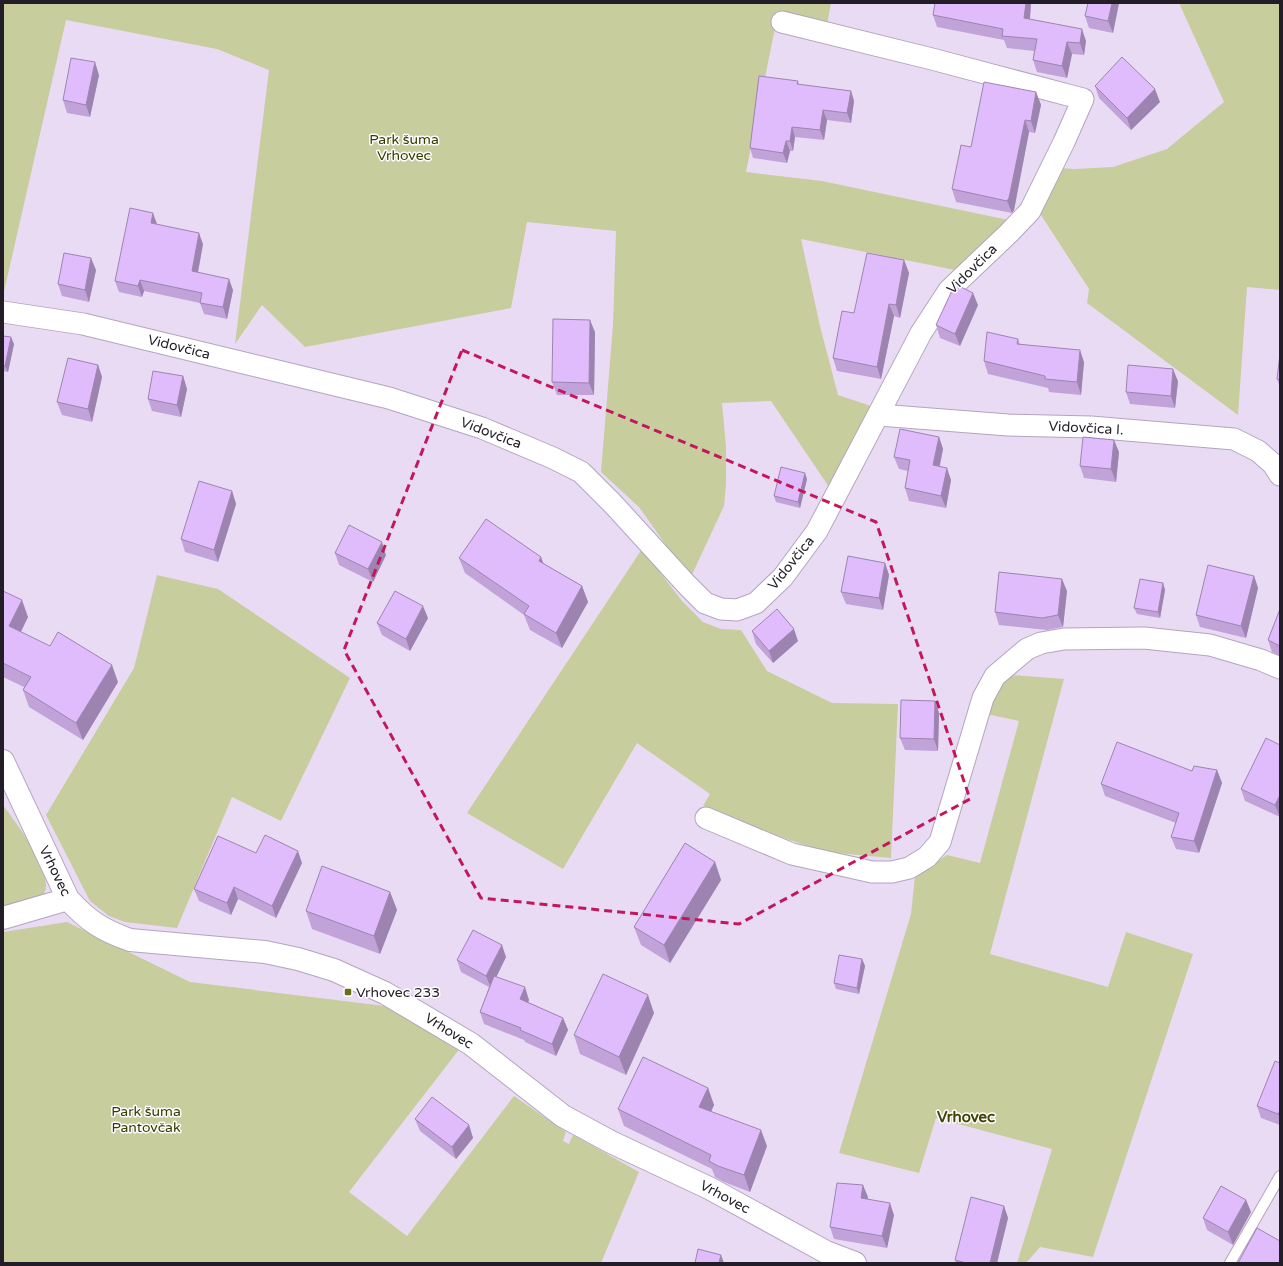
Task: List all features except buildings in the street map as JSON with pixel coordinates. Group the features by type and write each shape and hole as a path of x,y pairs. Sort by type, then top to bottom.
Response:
{"street":[{"name":"Vidovčica","path":"3,312 83,324 389,398 482,428 553,458 581,472 613,504 705,603 721,609 737,610 756,603 783,577 817,530 921,333 949,290 1030,211 1064,142 1082,99 932,58 782,22"},
{"name":"Vidovčica I.","path":"879,415 1008,425 1091,427 1234,439 1258,451 1273,464 1280,475"},
{"path":"706,818 792,854 872,872 892,872 909,868 927,857 940,842 983,698 995,676 1027,650 1041,643 1064,639 1144,638 1210,645 1261,660 1280,668"},
{"name":"Vrhovec","path":"3,761 68,899 80,913 96,925 113,934 130,940 265,952 298,959 334,970 385,993 471,1044 563,1116 612,1142 710,1188 826,1252 855,1263"},
{"path":"3,918 68,899"}],"lane":[{"path":"1230,1263 1280,1176"}],"highlighted area":[{"path":"462,350 876,522 970,799 739,924 481,898 344,650"}],"green space":[{"name":"Park šuma Vrhovec","path":"3,3 831,3 827,25 777,11 775,28 746,172 822,181 1013,221 960,271 801,239 820,326 838,395 874,407 829,487 771,401 722,403 726,447 726,484 724,506 690,579 639,507 601,472 613,325 616,231 527,222 511,308 305,347 262,305 235,344 269,70 217,49 66,20 3,296"},
{"path":"1179,3 1280,3 1280,290 1247,287 1238,415 1087,303 1089,289 1039,212 1061,168 1074,169 1113,167 1167,149 1224,102"},
{"path":"642,549 682,601 703,622 721,629 741,630 767,671 832,703 898,704 891,858 827,852 774,835 703,806 710,794 637,743 563,869 467,813"},
{"path":"157,575 218,589 350,678 281,821 232,797 177,928 125,922 109,916 90,901 46,815 134,668"},
{"path":"1012,675 1064,679 990,954 1108,987 1126,932 1193,954 1093,1257 1040,1247 1026,1263 1017,1263 1052,1149 936,1118 919,1173 839,1153 911,914 915,876 947,855 980,863 1019,721 986,714 1002,682"},
{"path":"3,805 34,851 41,865 45,878 46,889 41,897 3,909"},
{"name":"Park šuma Pantovčak","path":"67,922 190,982 385,1006 461,1047 349,1192 407,1236 514,1096 566,1132 563,1141 569,1144 573,1135 639,1172 601,1263 3,1263 3,932"}],"place":[{"name":"Vrhovec 233","path":"348,992"}],"district":[{"name":"Vrhovec","path":"966,1117"}]}
